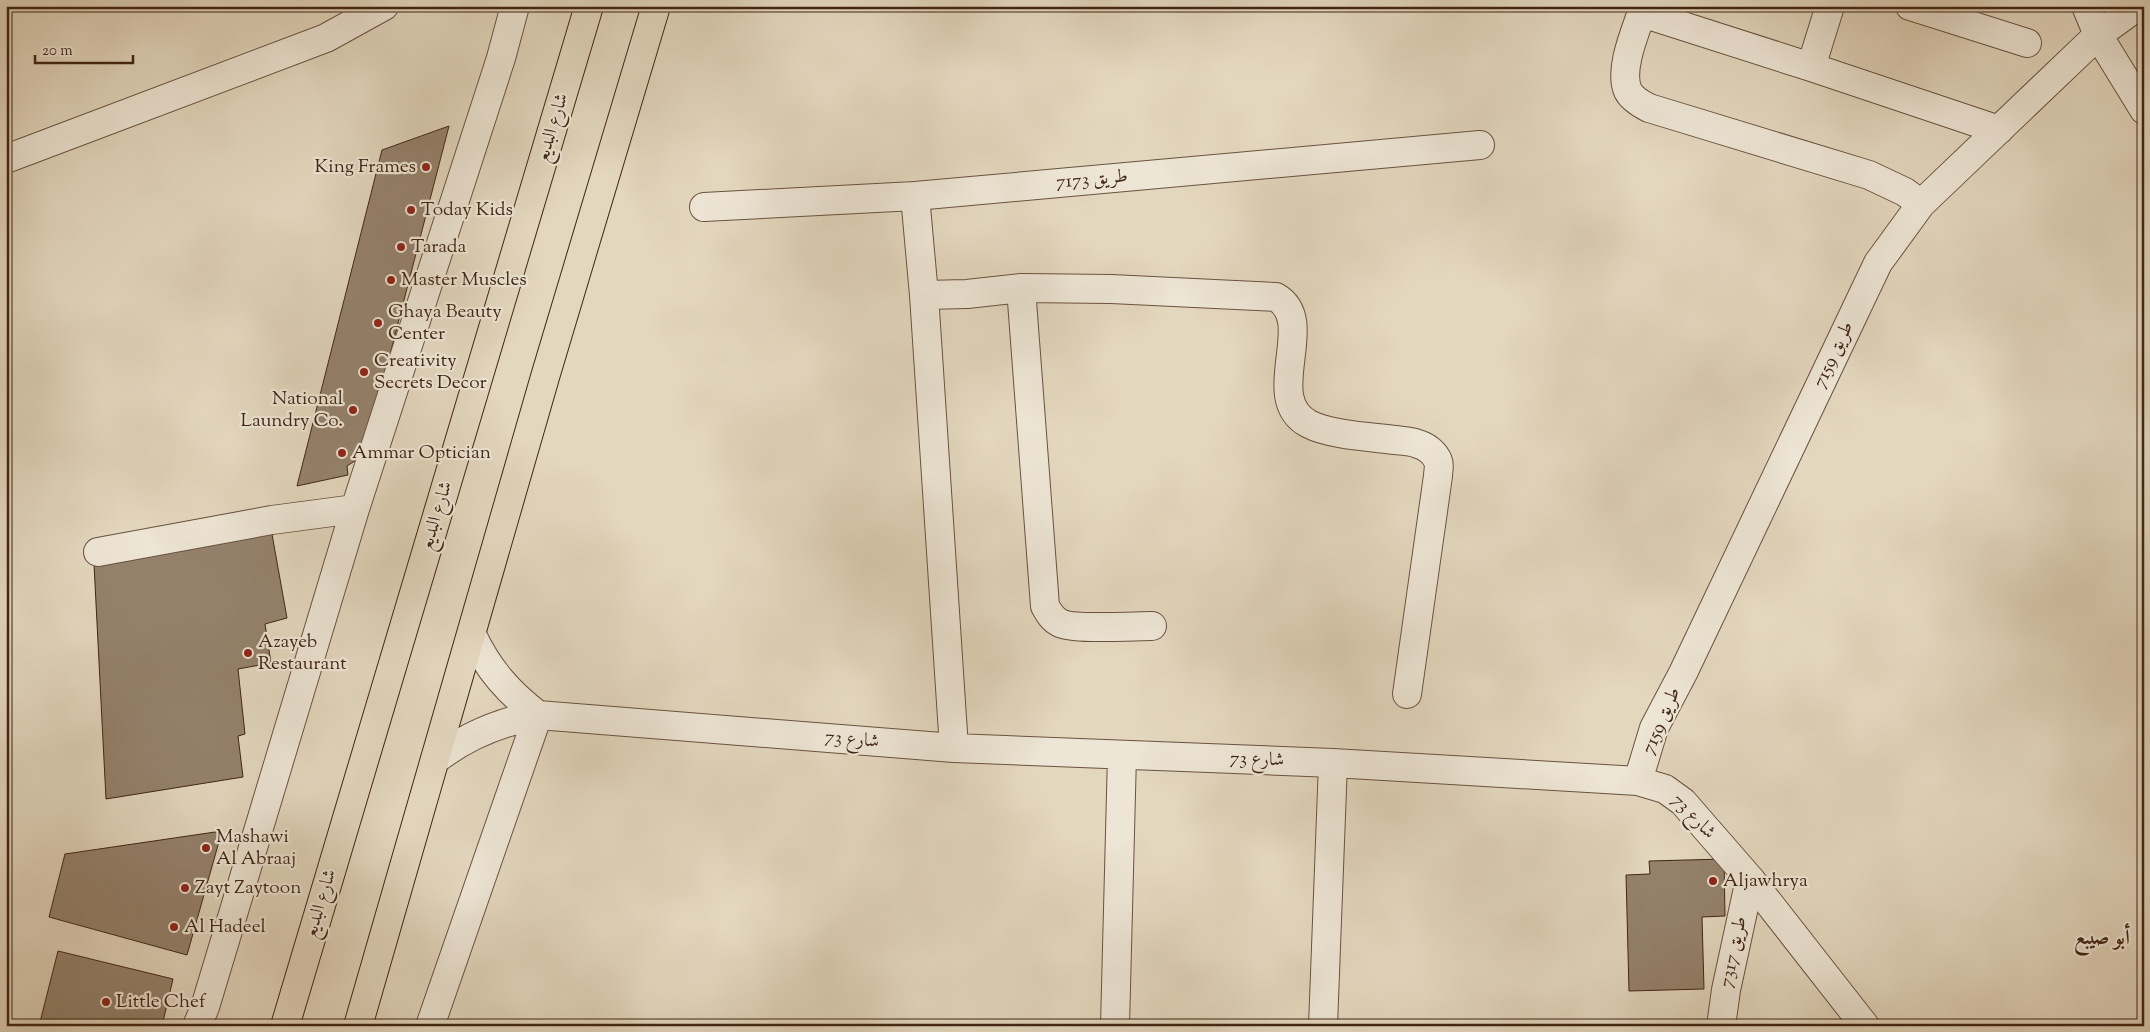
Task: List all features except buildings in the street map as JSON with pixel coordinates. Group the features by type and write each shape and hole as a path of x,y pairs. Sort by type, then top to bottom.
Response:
{"main road":[{"name":"شارع البديع","path":"285,1026 589,6"},
{"path":"358,1026 545,377 656,6"}],"street":[{"path":"6,159 326,38 384,6"},
{"path":"197,1026 205,1007 355,509 501,58 515,6"},
{"path":"1811,67 1830,6"},
{"path":"1910,6 2028,44"},
{"path":"2086,6 2098,35 2144,110"},
{"name":"طريق 7159","path":"1638,781 1654,728 1683,673 1878,263 1921,204 2098,35 2138,6"},
{"path":"1921,204 1905,192 1869,175 1649,108 1637,102 1628,92 1624,78 1625,65 1643,10 1999,130"},
{"name":"طريق 7173","path":"704,207 915,196 1480,145"},
{"path":"915,196 924,294 954,748"},
{"path":"924,294 967,294 1021,288 1111,289 1276,297 1282,300 1291,314 1292,336 1288,376 1289,402 1298,416 1310,425 1344,434 1416,443 1433,453 1439,462 1407,694"},
{"path":"1021,288 1045,606 1051,617 1062,624 1152,626"},
{"path":"98,552 272,520 355,509"},
{"path":"430,1026 538,715 506,688 492,672 472,635"},
{"name":"شارع 73","path":"435,760 453,746 473,735 494,726 538,715 954,748 1333,763 1638,781 1665,789 1683,802 1750,879 1864,1026"},
{"path":"1116,1026 1122,755"},
{"path":"1323,1026 1333,763"},
{"name":"طريق 7317","path":"1721,1026 1726,990 1750,879"}],"place":[{"name":"King Frames","path":"426,167"},
{"name":"Today Kids","path":"411,210"},
{"name":"Tarada","path":"401,247"},
{"name":"Master Muscles","path":"391,280"},
{"name":"Ghaya Beauty Center","path":"378,323"},
{"name":"Creativity Secrets Decor","path":"364,372"},
{"name":"National Laundry Co.","path":"353,410"},
{"name":"Ammar Optician","path":"342,453"},
{"name":"Azayeb Restaurant","path":"248,653"},
{"name":"Mashawi Al Abraaj","path":"206,848"},
{"name":"Aljawhrya","path":"1713,881"},
{"name":"Zayt Zaytoon","path":"185,888"},
{"name":"Al Hadeel","path":"174,927"},
{"name":"Little Chef","path":"106,1002"}],"district":[{"name":"أبو صيبع","path":"2102,939"}]}
